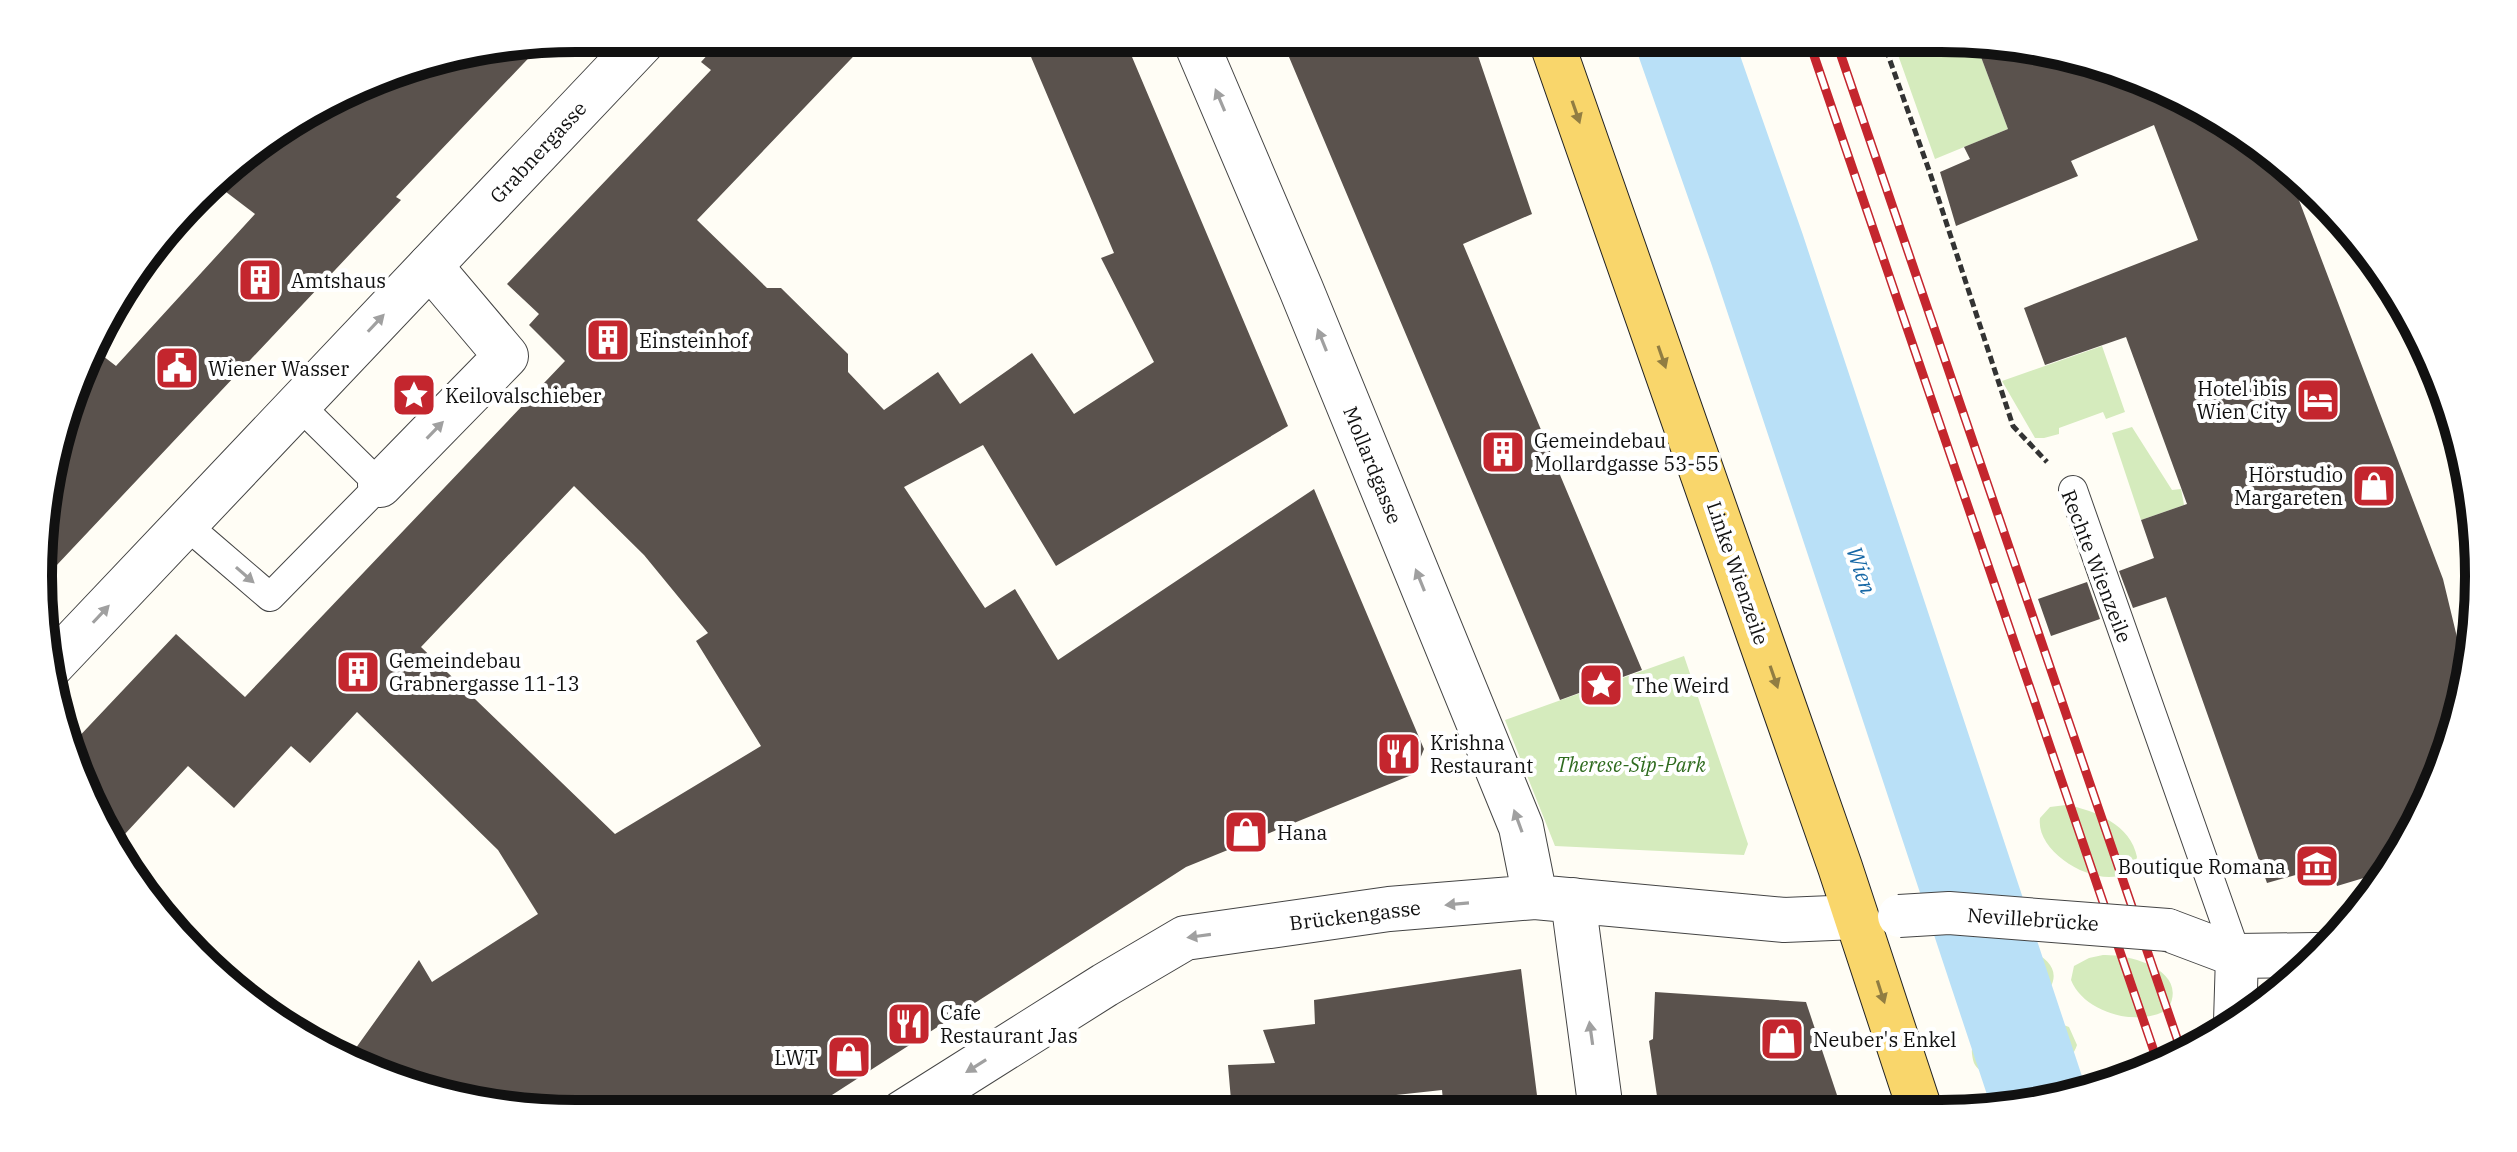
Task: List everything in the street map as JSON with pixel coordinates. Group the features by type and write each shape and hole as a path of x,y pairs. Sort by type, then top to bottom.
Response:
{"main road":[{"name":"Linke Wienzeile","path":"1555,52 1917,1100"}],"street":[{"name":"Grabnergasse","path":"58,658 633,52"},
{"name":"Mollardgasse","path":"1200,52 1307,304 1521,827 1554,898 1599,1100"},
{"path":"380,485 506,356 430,266"},
{"name":"Brückengasse","path":"923,1100 1185,938 1389,909 1554,898 1784,920 1856,917"},
{"name":"Nevillebrücke","path":"1856,917 1949,913 2168,930 2237,956"},
{"path":"2237,956 2303,955"},
{"name":"Rechte Wienzeile","path":"2235,1010 2237,956"}],"lane":[{"path":"185,524 270,597 380,485 299,405"},
{"name":"Rechte Wienzeile","path":"2073,490 2237,956"}],"path":[{"name":"Rechte Wienzeile","path":"1887,52 2013,426 2073,490"}],"green space":[{"path":"1897,52 1980,53 2008,129 1935,159"},
{"path":"2102,346 2125,412 2106,419 2103,412 2059,428 2059,434 2035,438 2002,381"},
{"path":"2132,427 2172,490 2181,489 2184,505 2141,520 2112,433"},
{"name":"Therese-Sip-Park","path":"1684,656 1748,844 1744,855 1555,846 1505,720"},
{"path":"2066,805 2100,815 2120,828 2137,857 2129,870 2116,876 2100,876 2082,871 2051,849 2042,834 2040,818 2050,807"},
{"path":"1982,940 2018,946 2043,958 2051,966 2054,976 2050,988 2026,1001 2008,1002 1973,993 1960,984 1952,972 1952,957 1956,949"},
{"path":"2103,955 2141,961 2164,975 2171,984 2173,995 2168,1009 2156,1015 2128,1017 2100,1009 2088,1001 2071,980 2074,966"},
{"path":"2025,1019 2053,1021 2069,1027 2077,1045 2071,1057 2049,1074 2020,1081 1991,1077 1978,1068 1972,1054 1976,1039 1990,1028"}],"building":[{"path":"710,52 858,52 697,220 767,288 781,288 848,354 848,372 884,410 938,372 960,404 1032,353 1074,414 1154,362 1101,258 1114,253 1029,52 1130,52 1288,426 1056,566 983,445 904,487 985,608 1015,589 1058,660 1314,489 1424,749 1414,774 1186,867 824,1100 542,1099 508,1096 440,1082 354,1051 419,960 432,982 538,914 498,850 357,712 310,763 291,746 234,808 188,766 122,837 92,777 78,738 176,634 245,697 565,361 529,325 539,314 507,284 711,70 701,62","holes":["574,486 644,555 708,633 696,641 761,746 615,834 421,647"]},
{"path":"1287,52 1477,52 1532,214 1463,244 1642,670 1560,700"},
{"path":"1980,53 2077,70 2142,92 2232,140 2295,190 2443,579 2460,650 2447,712 2425,777 2395,838 2371,876 2337,886 2334,875 2308,883 2306,872 2267,883 2166,597 2133,608 2119,571 2154,558 2141,520 2187,504 2126,337 2045,365 2024,308 2198,240 2154,125 2071,161 2078,176 1956,226 1940,172 1970,159 1964,147 2008,129"},
{"name":"Amtshaus","path":"533,54 396,197 401,200 52,570 56,508 62,474 80,408 101,355 116,366 255,214 223,189 257,160 314,122 375,92 440,70"},
{"path":"2087,582 2100,619 2051,636 2038,599"},
{"path":"1521,969 1538,1100 1443,1100 1442,1090 1350,1100 1231,1100 1228,1065 1275,1063 1263,1030 1315,1024 1314,1000"},
{"path":"1655,992 1806,1002 1839,1100 1658,1100 1649,1041 1653,1039"}],"waterway":[{"name":"Wien","path":"1688,52 1757,249 2036,1091"}],"railway":[{"path":"1813,52 2155,1054"},
{"path":"1840,52 2179,1043"}],"place":[{"name":"Amtshaus","path":"260,280"},
{"name":"Einsteinhof","path":"608,340"},
{"name":"Wiener Wasser","path":"177,368"},
{"name":"Keilovalschieber","path":"414,395"},
{"name":"Hotel ibis Wien City","path":"2318,400"},
{"name":"Gemeindebau Mollardgasse 53-55","path":"1503,452"},
{"name":"Hörstudio Margareten","path":"2374,486"},
{"name":"Gemeindebau Grabnergasse 11-13","path":"358,672"},
{"name":"The Weird","path":"1601,685"},
{"name":"Krishna Restaurant","path":"1399,754"},
{"name":"Hana","path":"1246,832"},
{"name":"Boutique Romana","path":"2317,866"},
{"name":"Cafe Restaurant Jas","path":"909,1024"},
{"name":"Neuber's Enkel","path":"1782,1039"},
{"name":"LWT","path":"849,1057"}]}
